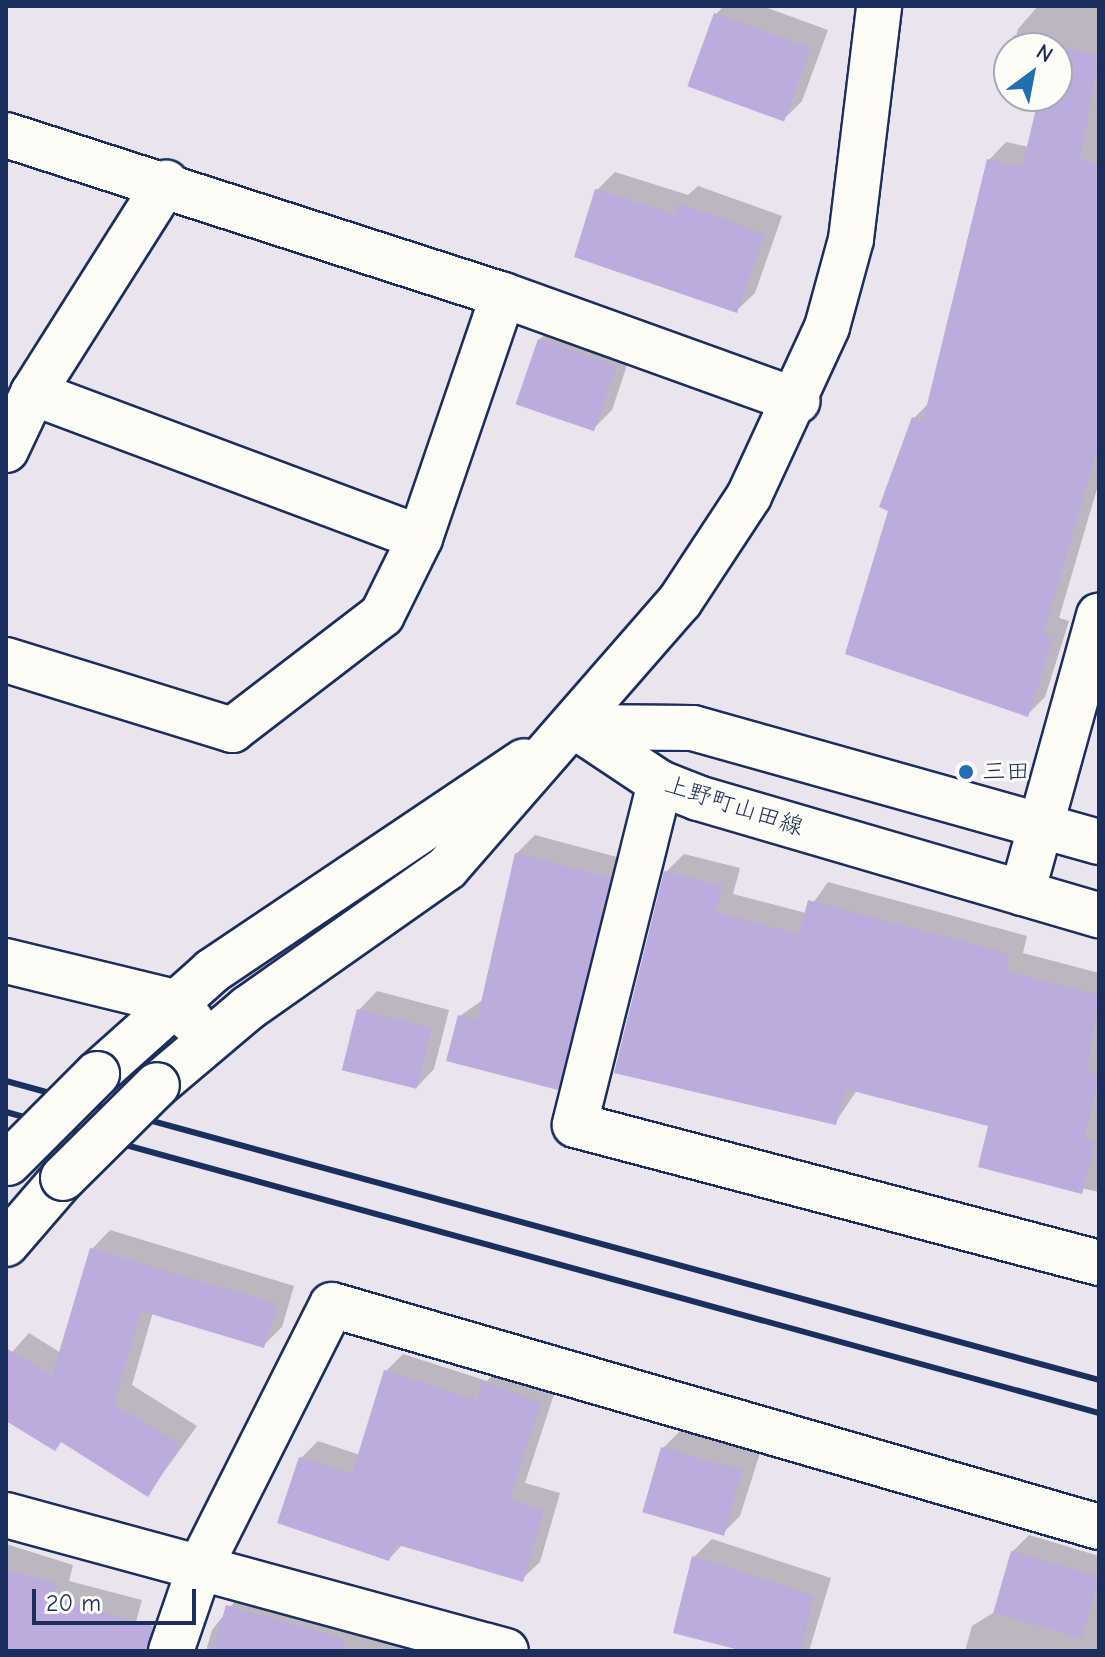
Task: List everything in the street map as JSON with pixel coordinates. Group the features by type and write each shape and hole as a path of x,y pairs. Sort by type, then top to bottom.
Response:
{"street":[{"path":"6,1244 63,1178 157,1085 210,1040 447,868 576,727 680,601 749,496 798,401 851,239 879,6"},
{"path":"6,135 166,183 503,295 798,401"},
{"path":"6,450 33,393 166,183"},
{"path":"6,660 232,730 382,615 420,538 503,295"},
{"path":"33,393 420,538"},
{"path":"1022,893 1099,615"},
{"path":"7,1164 174,1002 576,727 693,728 1099,842"},
{"name":"上野町山田線","path":"576,727 660,783 1099,915"},
{"path":"660,783 575,1125 1099,1263"},
{"path":"6,958 174,1002 210,1040"},
{"path":"171,1651 200,1567 332,1305 1099,1527"},
{"path":"6,1515 506,1651"}],"building":[{"path":"714,13 811,48 784,122 687,86"},
{"path":"1073,49 1099,55 1080,160 1099,164 1099,443 1043,635 1053,638 1028,717 845,654 888,511 879,507 912,417 923,421 987,159 1022,167 1035,112 1073,112"},
{"path":"595,189 674,214 678,203 765,234 737,313 574,257"},
{"path":"538,339 616,366 594,431 516,404"},
{"path":"515,853 611,878 558,1090 446,1061 458,1015 477,1020"},
{"path":"664,871 723,886 716,912 799,934 808,900 1010,954 1006,971 1099,995 1088,1069 1099,1078 1084,1139 1095,1142 1082,1194 978,1167 988,1126 845,1089 836,1125 614,1073"},
{"path":"357,1009 432,1028 416,1089 342,1070"},
{"path":"90,1248 277,1304 264,1348 141,1311 114,1404 180,1445 148,1497 61,1442 55,1451 6,1421 6,1348 52,1376"},
{"path":"384,1370 477,1400 483,1382 541,1402 509,1500 544,1510 523,1582 395,1544 389,1561 277,1523 299,1457 352,1474"},
{"path":"661,1447 743,1470 724,1536 642,1512"},
{"path":"1011,1551 1099,1576 1082,1638 993,1613"},
{"path":"692,1556 814,1596 801,1651 743,1651 673,1633"},
{"path":"6,1570 56,1583 52,1599 153,1626 147,1651 6,1651"},
{"path":"226,1605 344,1639 343,1651 213,1651"}],"railway":[{"path":"6,1081 1099,1380"},
{"path":"6,1112 1099,1413"}],"place":[{"name":"三田","path":"966,772"}]}
